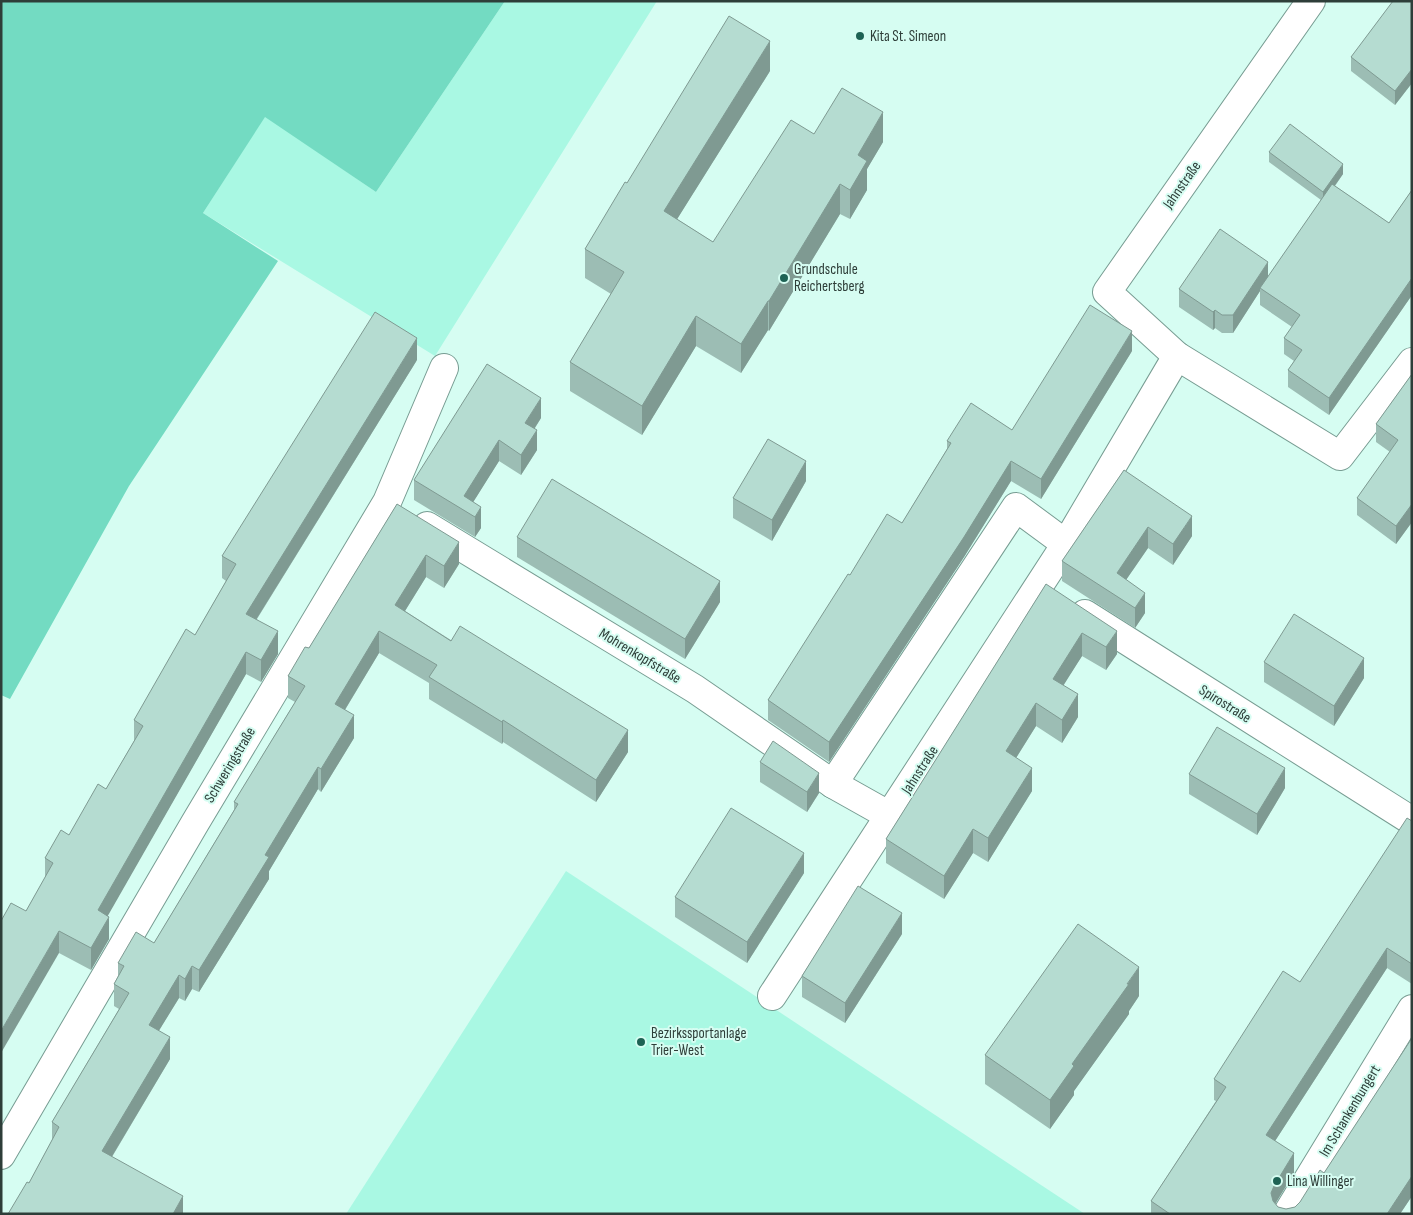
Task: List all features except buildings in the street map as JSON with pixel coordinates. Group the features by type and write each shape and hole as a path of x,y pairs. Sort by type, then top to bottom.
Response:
{"street":[{"name":"Jahnstraße","path":"1311,1 1107,292 1177,356 1340,456 1412,362"},
{"name":"Jahnstraße","path":"772,996 1066,544 1177,356"},
{"name":"Schweringstraße","path":"1,1155 195,823 387,502 444,368"},
{"name":"Mohrenkopfstraße","path":"387,502 695,689 833,784 890,816"},
{"path":"833,784 1016,507 1066,544"},
{"name":"Spirostraße","path":"1040,585 1202,690 1412,820"},
{"name":"Im Schankenbungert","path":"1287,1214 1412,1009"}],"green space":[{"path":"1,1 505,1 376,192 265,117 203,213 278,261 129,486 10,699 1,695"},
{"path":"505,1 657,1 435,356 203,213 265,116 376,192"},
{"name":"Bezirkssportanlage Trier-West","path":"566,871 1085,1214 346,1214"}],"place":[{"name":"Kita St. Simeon","path":"860,36"},
{"name":"Grundschule Reichertsberg","path":"784,278"},
{"name":"Bezirkssportanlage Trier-West","path":"641,1042"},
{"name":"Lina Willinger","path":"1277,1181"}]}
